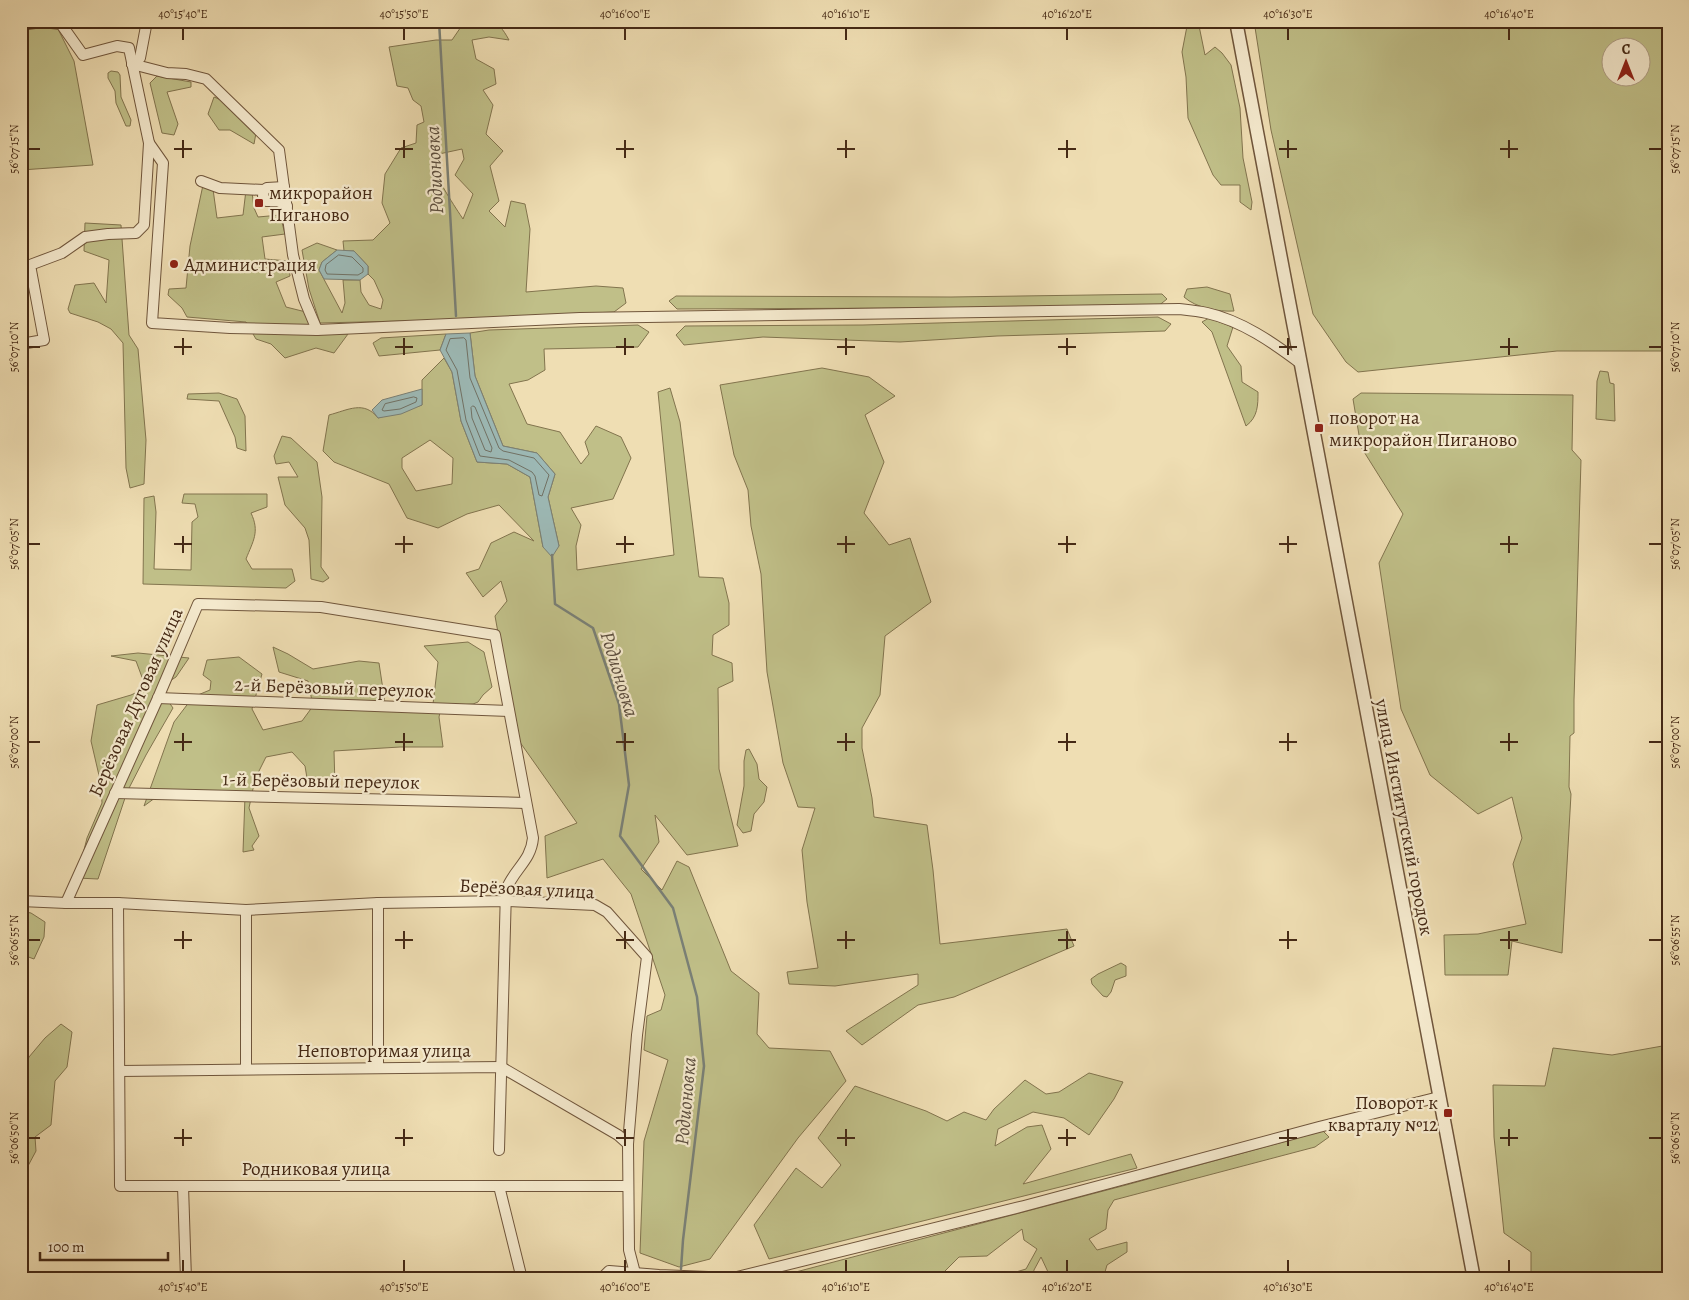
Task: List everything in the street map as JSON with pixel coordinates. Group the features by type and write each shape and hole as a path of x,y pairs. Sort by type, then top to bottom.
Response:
{"street":[{"path":"132,64 140,58 147,21"},
{"name":"улица Институтский городок","path":"1236,21 1474,1279"},
{"path":"21,25 42,22 60,24 83,55 116,46 129,48 149,143 144,225 136,233 85,237 62,253 30,265 44,340 21,344"},
{"path":"132,64 167,73 186,74 206,79 279,150 293,255 304,299 317,330"},
{"path":"149,143 163,163 152,323 230,328 339,330 580,318 1179,309 1206,312 1230,320 1270,341 1300,363"},
{"path":"200,181 220,188 264,190 267,188 284,187"},
{"path":"264,190 263,196 266,201 278,201 286,206"},
{"name":"Берёзовая Дуговая улица","path":"66,903 198,604 321,607 495,635 533,838 532,850 509,881 506,890 500,1150"},
{"name":"2-й Берёзовый переулок","path":"158,698 509,711"},
{"name":"1-й Берёзовый переулок","path":"115,793 526,803"},
{"name":"Берёзовая улица","path":"21,901 118,903 246,910 378,903 507,901 595,905 608,912 647,956 636,1035 628,1144 629,1250 635,1273"},
{"path":"118,903 120,1071"},
{"path":"378,903 378,1068"},
{"path":"246,910 246,1069"},
{"path":"501,1067 618,1135 628,1144"},
{"name":"Неповторимая улица","path":"120,1071 501,1067"},
{"name":"Родниковая улица","path":"120,1071 120,1186 628,1186"},
{"path":"601,1279 609,1271 733,1278 1024,1206 1439,1097"},
{"path":"183,1186 186,1279"},
{"path":"499,1186 522,1279"}],"shaded area":[{"path":"21,21 54,21 74,61 93,165 21,170"},
{"path":"465,21 486,21 496,23 509,40 489,37 472,40 476,59 494,69 496,84 483,90 493,105 486,134 503,151 490,166 499,201 489,211 505,227 511,201 525,204 530,229 526,292 596,286 623,288 626,303 614,312 442,320 320,323 309,289 302,250 317,243 337,250 322,262 319,270 342,313 345,303 343,280 360,280 361,292 369,305 381,309 383,300 374,280 368,274 368,266 354,251 344,251 343,241 373,240 390,223 382,203 385,174 401,148 416,143 417,125 424,122 421,106 413,100 408,88 397,86 389,47 436,40 452,40","holes":["462,149 464,159 455,175 473,194 463,219 441,184 434,165 439,154"]},
{"path":"1188,21 1198,21 1205,55 1215,47 1231,65 1240,108 1243,158 1252,202 1251,210 1240,202 1240,185 1221,185 1213,175 1188,118 1186,77 1182,52"},
{"path":"1254,21 1668,21 1668,351 1557,351 1358,372 1346,362 1313,314 1271,130"},
{"path":"111,71 118,72 120,75 121,97 131,120 130,126 126,126 116,103 115,91 108,78 108,73"},
{"path":"157,76 191,82 191,87 167,92 178,124 174,135 162,133 150,83"},
{"path":"214,97 224,101 256,133 254,144 230,130 219,130 208,114"},
{"path":"212,182 217,218 243,215 246,190 252,192 254,208 258,217 280,215 285,234 262,237 265,259 288,261 290,276 276,282 286,307 306,312 315,334 348,334 334,353 316,348 285,358 271,344 256,339 246,322 187,317 182,308 168,295 169,289 186,288 190,246 203,185"},
{"path":"85,223 121,225 129,335 138,349 146,440 144,484 130,488 126,468 123,343 111,329 98,322 70,313 68,309 75,285 94,283 106,303 109,260 84,251"},
{"path":"1207,287 1230,294 1234,311 1208,308 1195,304 1184,297 1187,289"},
{"path":"1162,294 1167,299 1157,307 677,309 669,301 676,296 951,297"},
{"path":"1158,317 1171,324 1165,331 997,336 900,342 763,337 684,345 676,335 685,326 863,325"},
{"path":"1209,318 1233,327 1227,346 1241,366 1242,382 1258,392 1255,415 1246,426 1212,332 1202,322"},
{"path":"638,325 649,332 638,347 544,349 545,370 528,380 509,384 527,424 560,432 581,464 589,454 585,442 596,426 621,437 631,458 613,499 571,508 581,525 576,546 577,570 674,555 658,392 670,388 680,422 699,577 723,578 729,603 729,625 713,635 712,655 732,663 733,681 718,688 719,769 738,846 687,855 655,815 659,842 641,869 662,890 677,861 689,867 731,971 759,993 757,1034 769,1048 830,1051 846,1081 798,1138 710,1259 679,1267 640,1253 644,1141 668,1060 644,1050 647,1016 661,1010 665,995 631,894 603,859 547,878 545,836 577,823 517,738 495,616 507,601 501,581 483,597 466,573 479,569 491,543 514,532 534,541 499,505 467,514 438,528 407,518 389,484 334,462 323,451 329,415 349,409 361,408 373,412 378,418 422,405 422,380 444,358 452,372 461,421 477,462 507,464 530,477 543,547 559,546 548,497 555,474 537,453 503,446 475,376 470,333 489,330","holes":["430,440 453,458 452,484 416,491 402,468 402,458"]},
{"path":"446,334 440,350 379,356 373,343 381,338"},
{"path":"822,368 869,377 895,396 865,415 884,462 864,513 889,545 910,538 931,602 885,636 880,695 862,728 862,748 874,817 927,825 940,944 1067,929 1074,946 954,997 918,1005 862,1045 846,1031 918,985 918,974 835,986 789,984 787,972 818,968 807,902 802,850 815,808 798,807 783,763 767,672 761,574 751,526 748,490 734,455 720,385"},
{"path":"1600,371 1608,372 1610,383 1614,384 1615,421 1596,419 1597,381"},
{"path":"219,393 237,399 245,416 246,451 237,448 235,437 219,401 187,399 188,394"},
{"path":"1361,393 1573,395 1572,450 1581,460 1574,733 1570,736 1569,787 1571,794 1562,953 1512,941 1508,975 1445,975 1444,935 1478,934 1526,924 1513,864 1522,838 1512,797 1478,814 1430,775 1401,709 1379,563 1403,514 1361,447 1353,399"},
{"path":"282,436 291,438 317,462 322,497 321,567 329,578 323,582 311,579 309,540 305,528 285,505 278,477 298,477 289,462 276,464 274,456"},
{"path":"184,494 267,494 267,507 251,513 255,531 246,559 252,569 292,569 295,581 286,588 143,584 144,498 154,496 156,512 154,569 191,570 192,522 198,517 195,504 182,503"},
{"path":"468,642 484,652 492,687 478,702 441,708 439,717 443,747 400,747 334,751 335,786 308,784 305,766 292,752 266,757 255,779 249,808 259,836 252,846 254,850 243,852 245,796 159,795 144,806 174,722 193,697 210,690 211,681 203,675 207,660 239,657 262,674 252,709 263,730 302,721 313,706 308,681 279,672 273,647 313,669 359,661 379,663 385,703 433,704 438,662 424,646"},
{"path":"138,653 189,658 176,677 159,688 173,708 127,792 98,879 77,878 87,838 102,803 101,784 91,741 97,705 131,695 146,688 136,661 111,656"},
{"path":"749,749 757,764 759,779 767,787 764,802 754,814 751,831 743,833 737,825 744,786 744,761 746,750"},
{"path":"21,911 31,913 45,922 44,937 34,959 23,955 21,952"},
{"path":"1121,963 1126,966 1126,976 1115,980 1111,992 1107,997 1103,996 1092,984 1091,979"},
{"path":"61,1024 72,1032 67,1067 55,1081 51,1125 35,1137 36,1151 21,1179 21,1082 29,1057 45,1038"},
{"path":"1668,1045 1668,1279 1531,1279 1531,1252 1504,1233 1494,1137 1493,1085 1545,1086 1553,1048 1612,1055"},
{"path":"1089,1073 1123,1082 1114,1099 1089,1135 1064,1118 1033,1112 998,1129 995,1146 1027,1127 1042,1125 1051,1149 1023,1184 1131,1154 1137,1168 769,1259 754,1225 796,1168 822,1188 841,1165 818,1138 855,1086 926,1111 947,1121 964,1112 986,1120 994,1109 1025,1080 1046,1094 1059,1092"},
{"path":"1323,1131 1329,1137 1315,1147 1114,1200 1108,1210 1106,1229 1089,1239 1097,1250 1127,1242 1127,1252 1107,1265 1103,1279 1047,1279 1048,1272 1041,1257 1034,1270 1032,1279 1009,1279 1006,1275 1026,1269 1037,1249 1024,1240 1022,1229 987,1256 959,1257 940,1276 893,1279 773,1278 1126,1185"}],"water":[{"path":"337,250 354,251 368,266 368,274 360,280 324,279 319,270 322,262"},
{"path":"470,333 475,376 503,446 537,453 555,474 548,497 559,546 552,557 543,547 530,477 507,464 477,462 461,421 452,372 440,350 446,334"},
{"path":"422,389 422,405 401,414 378,418 372,410 382,400"}],"waterway":[{"name":"Родионовка","path":"439,21 456,316"},
{"name":"Родионовка","path":"552,555 555,604 593,628 619,704 629,785 620,836 673,908 697,997 704,1066 681,1269"}],"place":[{"name":"микрорайон Пиганово","path":"259,203"},
{"name":"Администрация","path":"174,264"},
{"name":"поворот на микрорайон Пиганово","path":"1319,428"},
{"name":"Поворот к кварталу №12","path":"1448,1113"}]}
